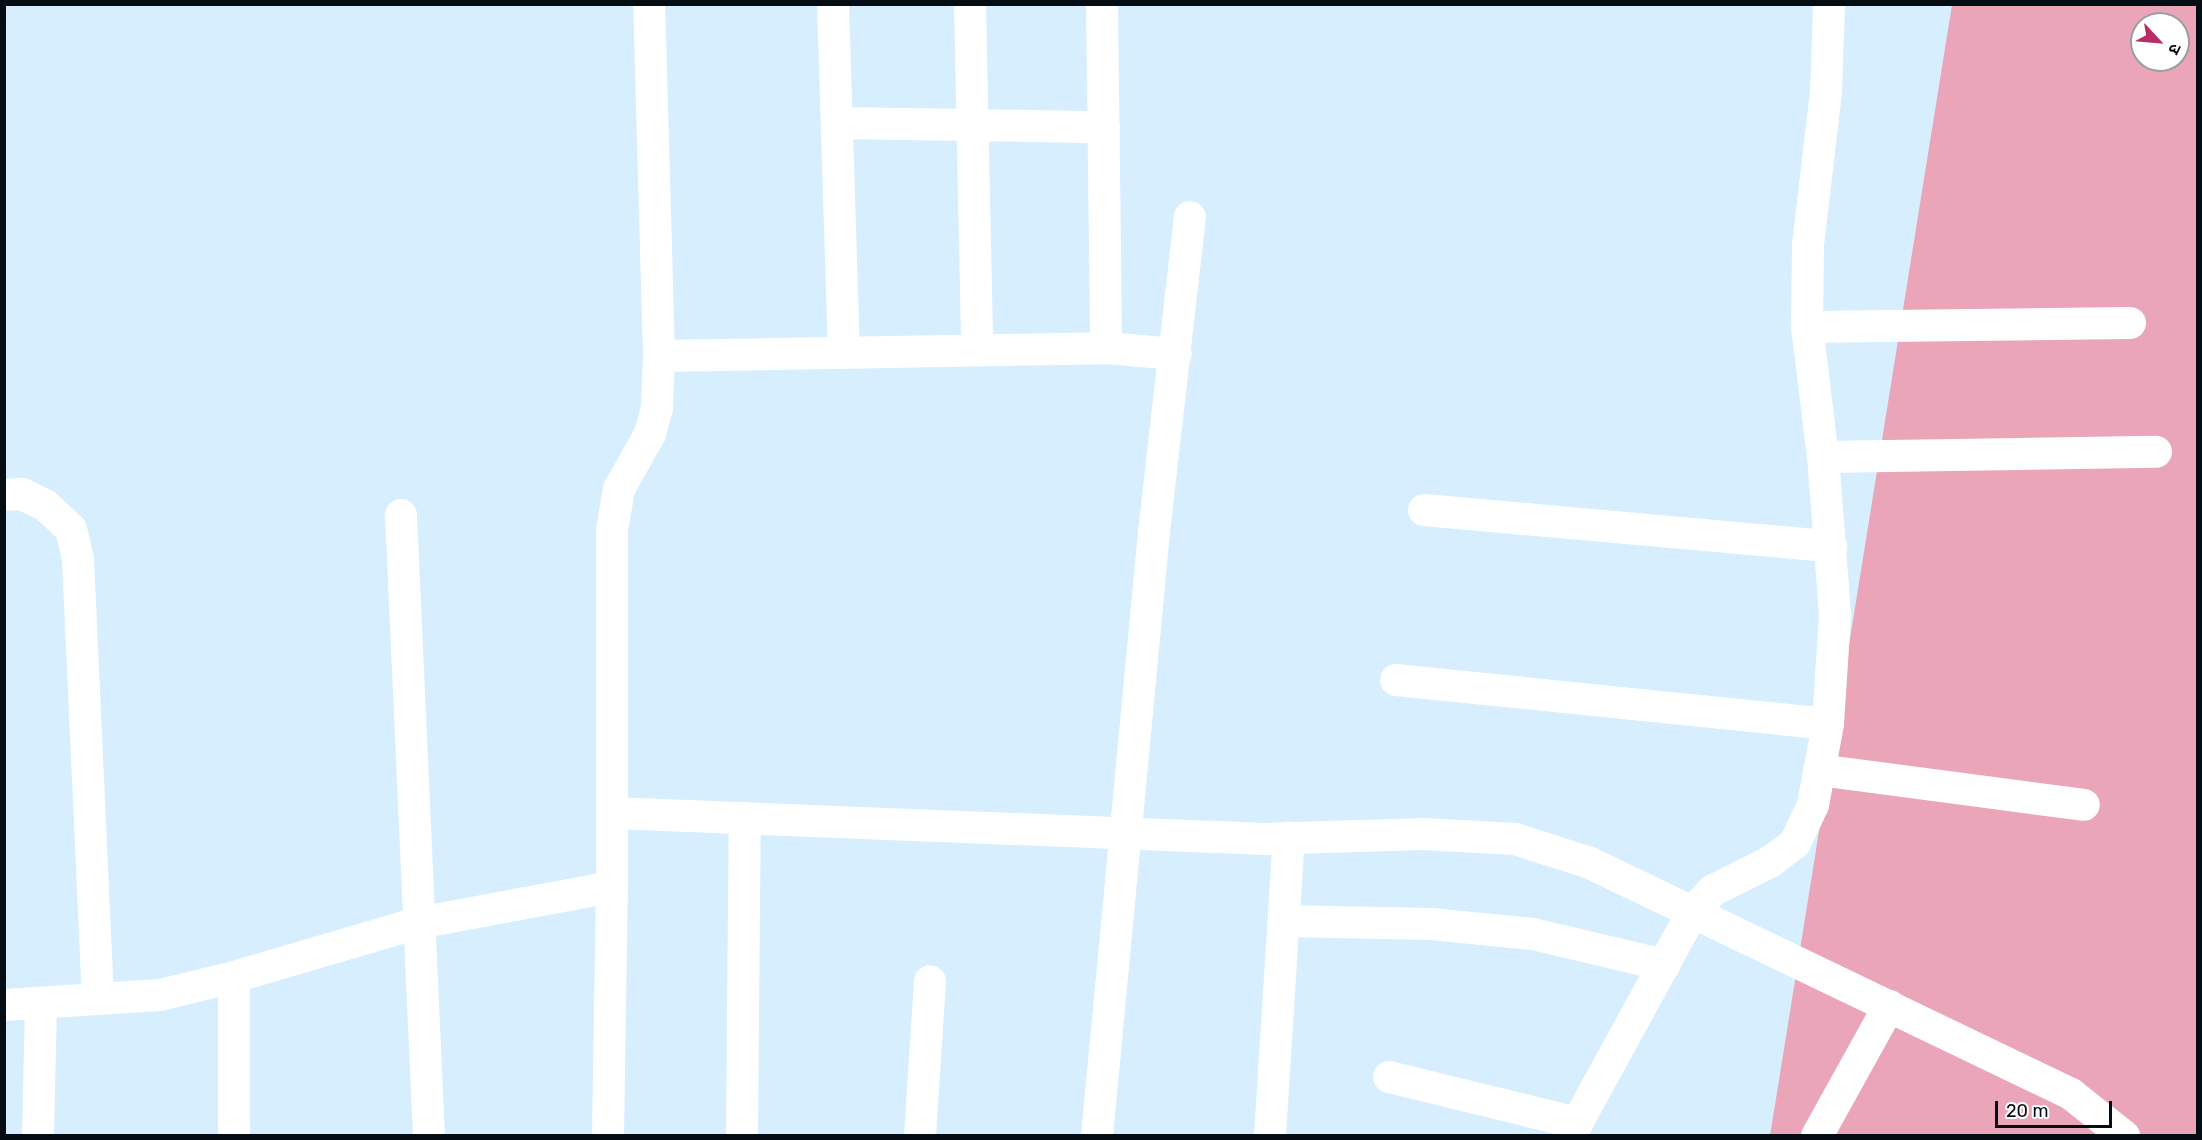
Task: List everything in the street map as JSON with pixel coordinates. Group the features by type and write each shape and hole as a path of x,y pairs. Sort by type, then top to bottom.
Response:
{"street":[{"path":"608,1136 612,887 612,530 619,489 632,462 651,434 657,408 660,356 650,4"},
{"path":"833,4 844,353"},
{"path":"970,4 977,350"},
{"path":"1102,4 1106,348"},
{"path":"1389,1077 1573,1129 1693,911 1712,891 1770,862 1795,843 1813,805 1828,724 1835,615 1823,458 1807,327 1808,245 1826,91 1829,4"},
{"path":"837,123 1104,127"},
{"path":"1097,1136 1154,532 1190,217"},
{"path":"1807,327 2130,323"},
{"path":"660,356 1106,348 1176,354"},
{"path":"1823,458 2156,452"},
{"path":"4,495 22,494 45,505 71,528 78,559 98,998"},
{"path":"1424,510 1831,546"},
{"path":"401,515 429,1136"},
{"path":"1396,680 1828,724"},
{"path":"1819,770 2084,805"},
{"path":"612,813 1289,838 1424,834 1515,839 1590,863 2071,1094 2108,1130"},
{"path":"742,1136 745,818"},
{"path":"1270,1136 1289,838"},
{"path":"4,1005 160,995 234,977 418,923 612,887"},
{"path":"1284,921 1431,924 1533,934 1664,965"},
{"path":"234,977 234,1136"},
{"path":"920,1136 930,981"},
{"path":"38,1136 41,1003"},
{"path":"1817,1136 1889,1006"}],"shaded area":[{"path":"1952,5 2197,5 2197,1135 1770,1136"}]}
